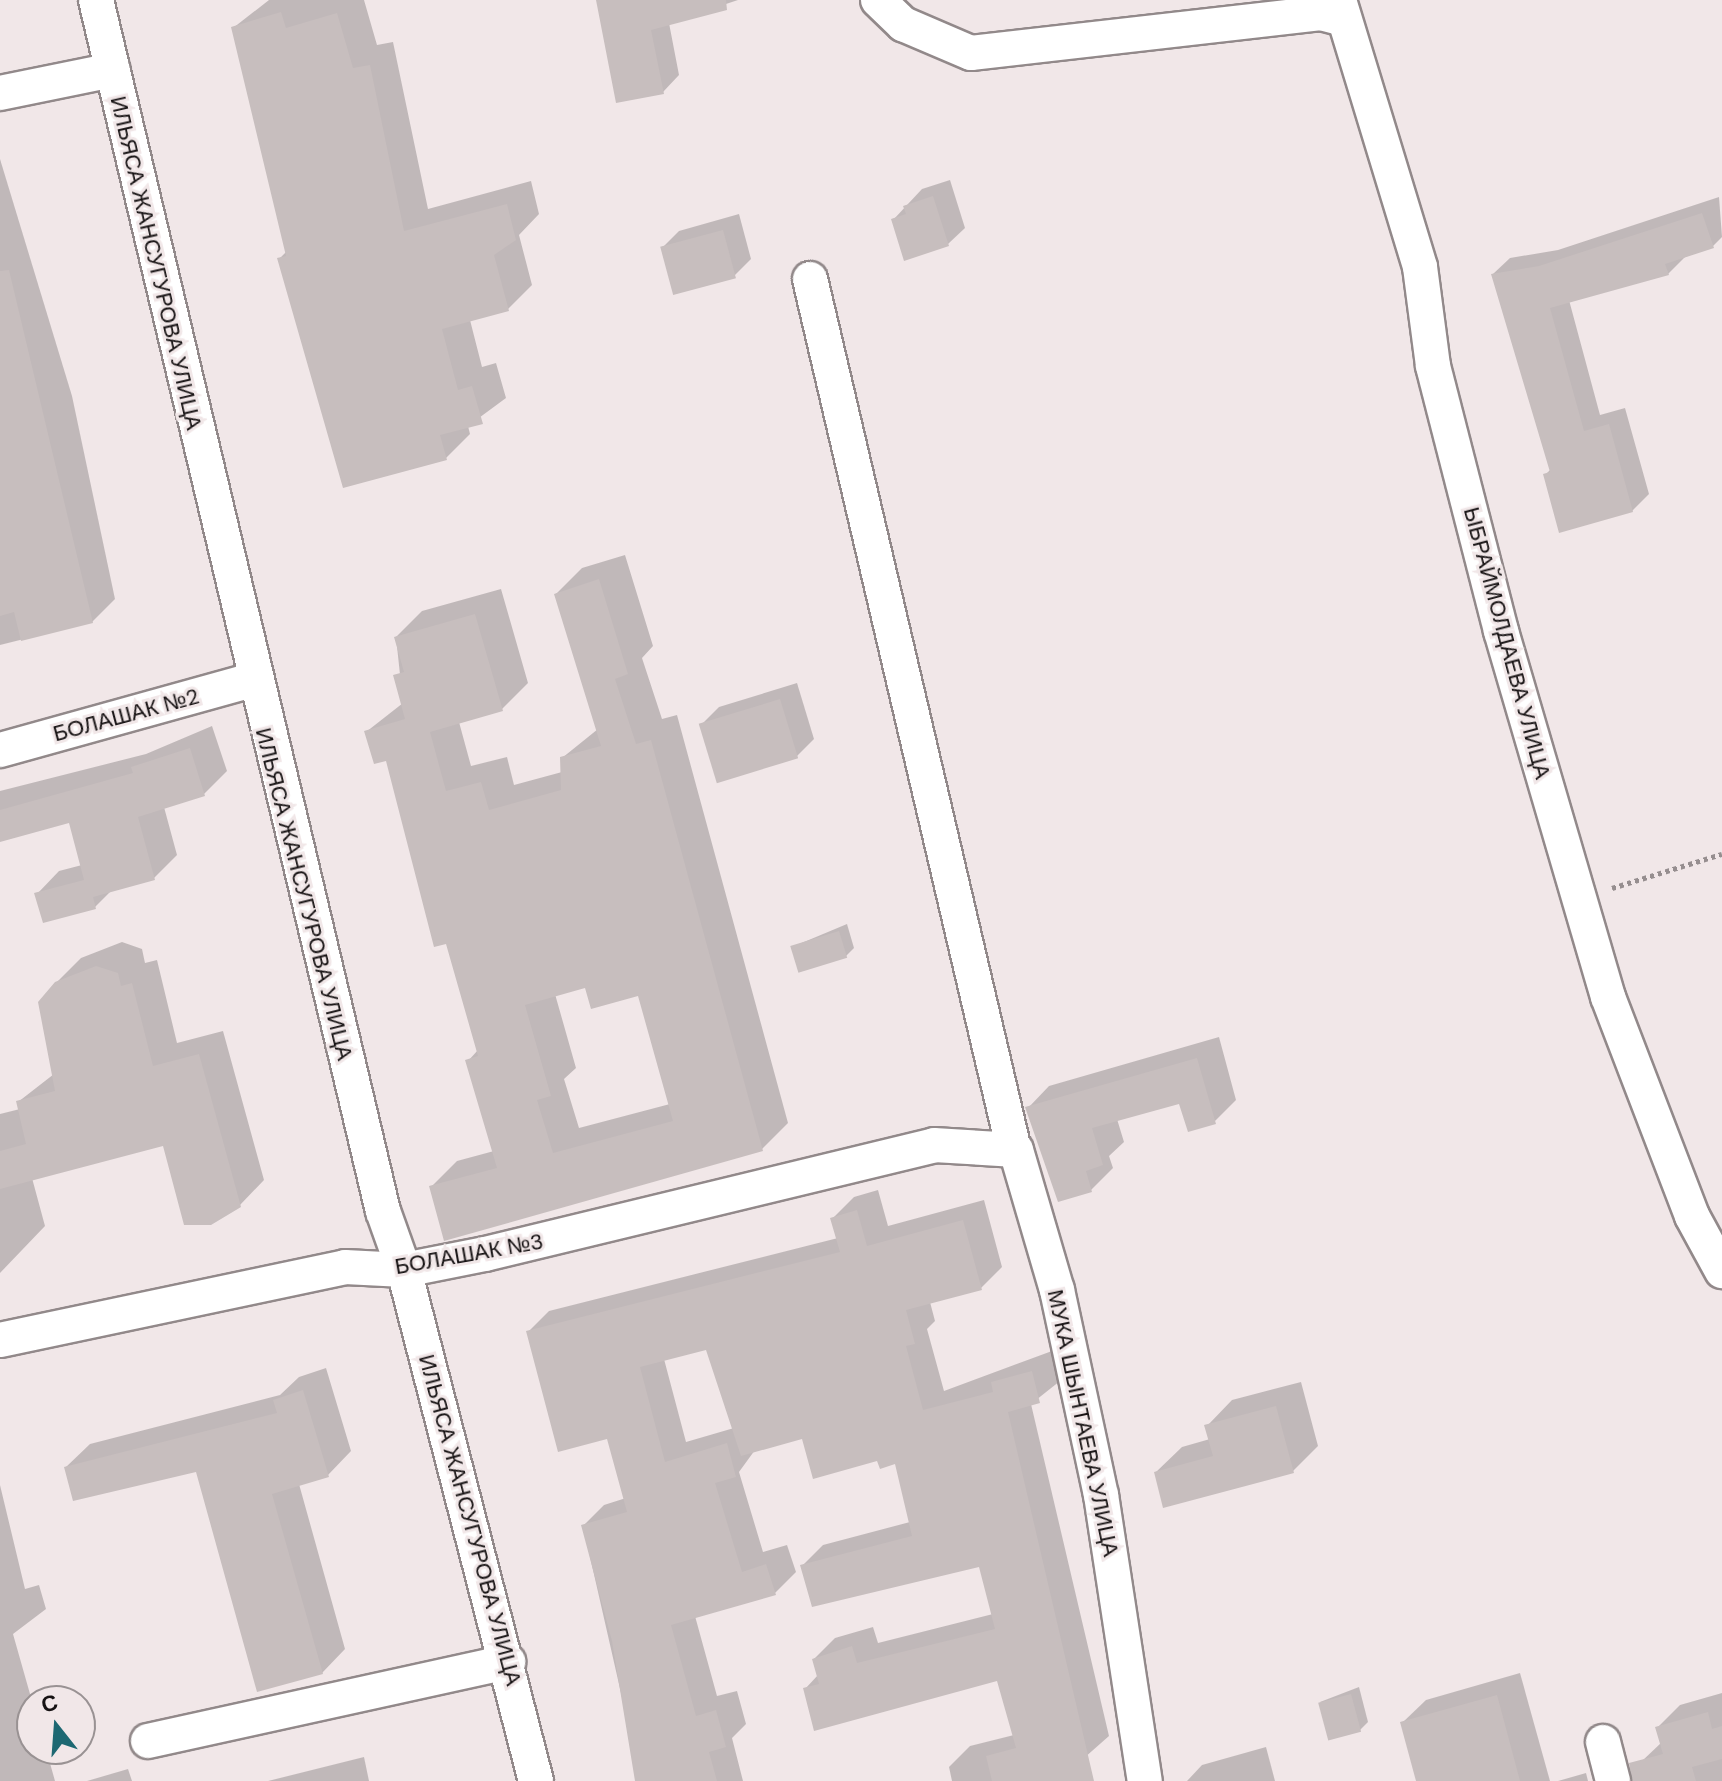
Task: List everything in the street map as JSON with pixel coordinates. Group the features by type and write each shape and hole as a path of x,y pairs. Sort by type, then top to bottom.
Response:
{"street":[{"name":"ИЛЬЯСА ЖАНСУГУРОВА УЛИЦА","path":"96,0 252,680 383,1211 404,1270 508,1662 536,1781"},
{"path":"878,0 903,24 971,53 1341,10"},
{"name":"ЫБРАЙМОЛДАЕВА УЛИЦА","path":"1341,10 1420,267 1433,366 1579,899 1619,1026 1692,1216 1722,1271"},
{"path":"0,93 113,70"},
{"name":"МУКА ШЫНТАЕВА УЛИЦА","path":"810,279 1014,1150 1057,1290 1101,1495 1145,1781"},
{"name":"БОЛАШАК №2","path":"0,750 252,680"},
{"name":"БОЛАШАК №3","path":"0,1340 345,1267 404,1270 934,1145 1014,1150"},
{"path":"148,1741 508,1662"},
{"path":"1603,1742 1613,1781"}],"path":[{"path":"1579,899 1722,854"}],"building":[{"path":"596,0 726,0 727,10 651,30 664,94 616,103"},
{"path":"281,12 286,28 337,13 353,68 370,65 404,231 507,204 516,240 494,255 509,311 442,329 458,390 472,386 483,424 440,435 447,460 343,488 277,258 286,256 231,27"},
{"path":"933,196 949,246 904,261 891,219 906,214 903,206"},
{"path":"1702,213 1714,248 1665,264 1669,275 1550,308 1584,431 1609,424 1633,512 1559,533 1543,474 1550,472 1491,274 1539,266"},
{"path":"723,230 736,278 673,295 660,247"},
{"path":"9,270 93,623 21,641 14,612 0,616 0,271"},
{"path":"599,579 628,674 615,679 636,744 651,740 763,1151 444,1241 429,1186 497,1168 465,1060 478,1056 446,944 434,947 386,761 374,764 364,731 405,719 393,675 404,672 394,637 475,614 503,711 430,732 446,791 481,782 489,810 561,790 560,757 601,746 554,594","holes":["585,988 591,1009 638,996 673,1121 553,1153 537,1100 551,1096 525,1005"]},
{"path":"780,699 798,758 717,783 699,724"},
{"path":"190,748 205,796 138,817 155,880 93,897 96,909 43,923 34,893 84,880 69,823 0,842 0,810 133,773 131,767"},
{"path":"839,931 847,958 798,973 790,946"},
{"path":"96,966 118,973 121,986 132,983 153,1066 199,1054 241,1207 211,1225 184,1225 163,1146 0,1189 0,1151 26,1144 16,1101 55,1091 38,1002 55,982"},
{"path":"1197,1058 1216,1124 1188,1132 1179,1104 1092,1128 1103,1165 1086,1171 1092,1192 1058,1202 1025,1107"},
{"path":"857,1210 867,1246 963,1220 982,1290 906,1310 915,1344 906,1346 923,1410 993,1392 991,1382 1032,1371 1040,1403 1008,1412 1094,1781 992,1781 986,1756 1016,1748 997,1681 814,1731 803,1688 819,1684 812,1659 852,1646 857,1663 995,1629 979,1567 812,1607 800,1565 912,1536 895,1464 880,1469 877,1461 813,1479 802,1439 741,1456 706,1350 640,1367 665,1462 727,1443 736,1477 715,1483 742,1572 766,1564 776,1595 671,1625 696,1716 716,1710 726,1747 709,1752 717,1781 635,1781 612,1641 581,1525 627,1512 607,1439 558,1452 526,1331 840,1252 830,1218"},
{"path":"303,1390 329,1477 272,1494 323,1674 257,1692 196,1472 73,1501 64,1467 277,1413 273,1400"},
{"path":"1276,1406 1294,1473 1163,1508 1154,1472 1213,1456 1204,1425"},
{"path":"1351,1694 1361,1732 1328,1740 1318,1703"},
{"path":"1497,1695 1520,1781 1416,1781 1400,1722"},
{"path":"1708,1712 1712,1729 1722,1726 1722,1759 1692,1767 1696,1781 1632,1781 1629,1763 1663,1754 1655,1727"}]}
